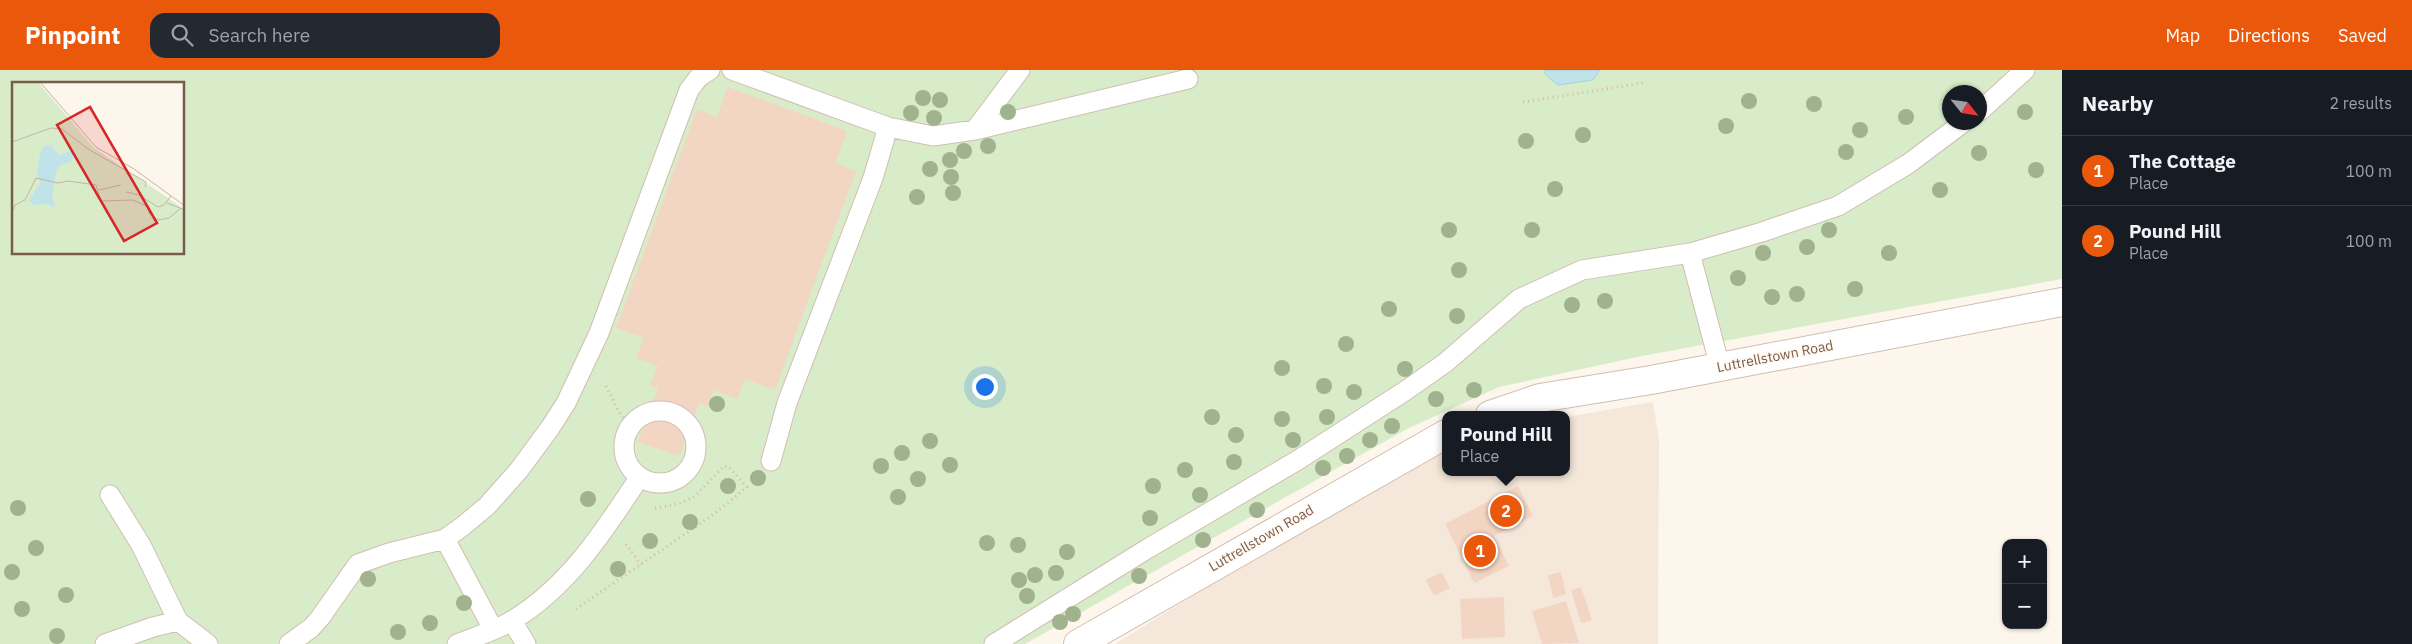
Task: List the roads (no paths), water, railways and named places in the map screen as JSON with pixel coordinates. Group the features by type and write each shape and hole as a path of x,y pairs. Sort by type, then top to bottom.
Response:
{"street":[{"name":"Luttrellstown Road","path":"1502,411 1540,398 1720,367 2062,302"},
{"name":"Luttrellstown Road","path":"1078,644 1442,436"}],"lane":[{"path":"289,644 311,628 320,618 358,564 390,553 445,539 487,506 519,470 566,403 599,333 689,90 699,77 710,70"},
{"path":"732,70 888,127 933,136 974,130 1188,79"},
{"path":"974,130 1020,70"},
{"path":"1987,105 2025,70"},
{"path":"771,461 787,403 873,178 888,127"},
{"path":"994,644 1147,549 1298,460 1405,392 1444,363 1519,299 1582,270 1690,253 1762,232 1838,206 1908,164 1953,130"},
{"path":"1690,253 1720,367"},
{"path":"457,644 512,621 544,597 574,568 603,532 640,478"},
{"path":"110,495 141,545 178,621 208,644"},
{"path":"445,539 493,629"},
{"path":"105,644 153,627 178,621"},
{"path":"512,621 526,644"}],"water":[{"path":"1545,70 1600,70 1593,80 1558,85 1545,74"}],"place":[{"name":"Pound Hill","path":"1506,511"},
{"name":"The Cottage","path":"1480,551"}]}
